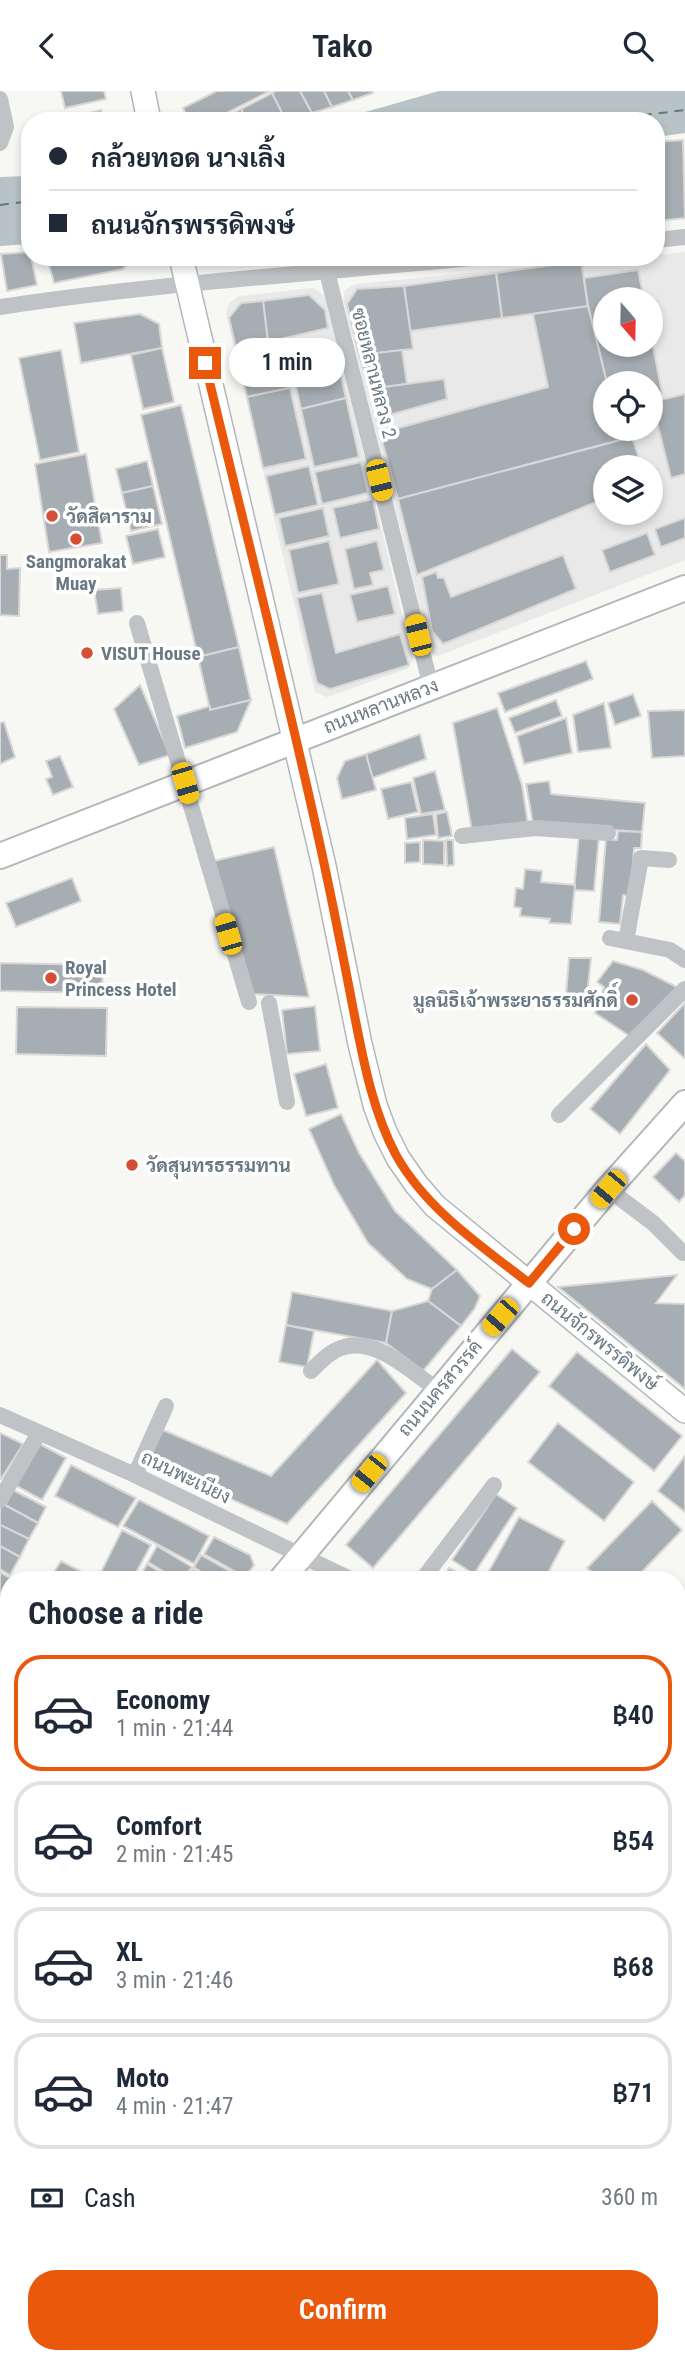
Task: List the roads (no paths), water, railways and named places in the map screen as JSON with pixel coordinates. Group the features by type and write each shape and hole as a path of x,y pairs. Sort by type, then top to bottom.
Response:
{"main road":[{"path":"147,92 148,112"},
{"name":"ถนนจักรพรรดิพงษ์","path":"182,266 324,866 360,1044 375,1105 385,1132 398,1158 435,1206 685,1411"},
{"name":"ถนนหลานหลวง","path":"0,856 685,588"},
{"name":"ถนนนครสวรรค์","path":"288,1571 608,1189 685,1103"}],"street":[{"path":"0,99 6,127 0,143"},
{"path":"665,239 685,237"},
{"path":"0,307 57,298 389,266"},
{"name":"ซอยหลานหลวง 2","path":"327,272 431,687"},
{"path":"137,623 249,1002"},
{"path":"462,836 535,828 608,833"},
{"path":"669,860 641,858 618,940 670,950 685,960"},
{"path":"559,1115 685,989"},
{"path":"269,1003 287,1102"},
{"path":"608,1189 653,1223 683,1253"},
{"path":"311,1371 327,1356 340,1348 353,1345 382,1352 438,1390"},
{"path":"135,1475 166,1406"},
{"name":"ถนนพะเนียง","path":"0,1415 135,1475 333,1571"},
{"path":"0,1500 39,1433"},
{"path":"429,1571 494,1485"}],"place":[{"name":"วัดสิตาราม","path":"52,516"},
{"name":"Sangmorakat Muay","path":"76,539"},
{"name":"VISUT House","path":"87,653"},
{"name":"Royal Princess Hotel","path":"51,978"},
{"name":"มูลนิธิเจ้าพระยาธรรมศักดิ์","path":"632,1000"},
{"name":"วัดสุนทรธรรมทาน","path":"132,1165"}]}
